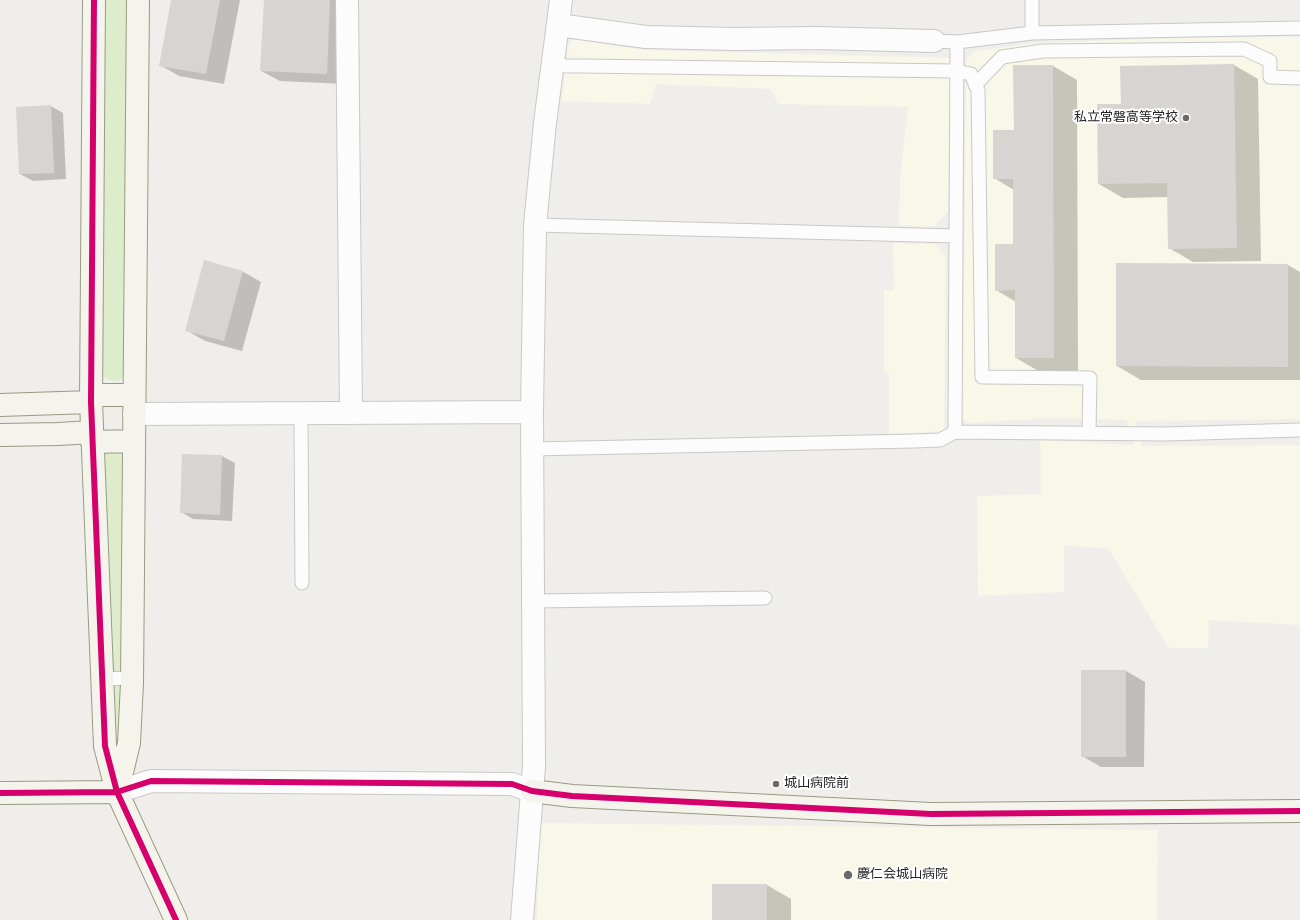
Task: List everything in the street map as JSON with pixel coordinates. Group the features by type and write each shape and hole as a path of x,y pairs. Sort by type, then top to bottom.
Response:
{"street":[{"path":"94,0 92,437 105,746 117,792 176,920"},
{"path":"117,792 129,743 132,678 138,0"},
{"path":"347,0 351,413"},
{"path":"522,920 534,766 532,412 535,225 538,183 561,0"},
{"path":"558,25 646,37 734,39 816,38 934,41"},
{"path":"0,406 92,398 134,404 301,413 532,412"},
{"path":"0,434 58,434 134,442"},
{"path":"0,793 117,792 151,781 512,784 532,791 572,796 931,814 1300,811"}],"lane":[{"path":"1032,0 1032,33"},
{"path":"934,41 957,42 1032,33 1300,28"},
{"path":"955,432 957,42"},
{"path":"975,85 1002,57 1043,51 1244,49 1270,61 1270,77 1300,78"},
{"path":"553,64 566,66 956,71 971,74 978,90 982,377 1090,378 1089,433"},
{"path":"535,225 956,236"},
{"path":"301,413 302,583"},
{"path":"532,449 914,442 940,440 955,432 1166,434 1300,430"},
{"path":"533,601 766,598"},
{"path":"102,678 132,678"}],"shaded area":[{"path":"1300,37 1300,419 1135,421 1142,446 1300,445 1300,625 1209,620 1208,648 1169,648 1108,548 1064,546 1064,592 978,596 977,496 1041,494 1040,440 1134,445 1127,420 1048,418 969,423 963,419 966,75 950,76 948,212 935,226 926,226 926,244 935,244 946,256 944,431 918,433 889,434 889,373 884,373 884,290 894,290 893,243 920,244 920,226 899,225 900,178 908,107 778,104 771,89 656,84 650,104 562,101 569,44 574,39 642,50 950,58 950,66 966,66 967,58 977,51 1036,43 1172,38"},
{"name":"慶仁会城山病院","path":"540,823 1158,830 1157,920 537,920"}],"green space":[{"path":"102,0 131,0 126,377 117,381 108,380 101,374"},
{"path":"106,450 125,452 127,672 108,671 100,460"},
{"path":"127,684 126,732 111,732 109,685"}],"building":[{"path":"171,0 220,0 206,74 159,66"},
{"path":"264,0 330,0 327,74 260,71"},
{"path":"1234,64 1237,248 1168,249 1167,183 1098,184 1097,104 1121,104 1120,66"},
{"path":"1013,65 1053,65 1054,358 1015,358 1015,290 995,291 995,244 1013,244 1013,179 993,179 993,130 1014,130"},
{"path":"51,105 54,173 19,174 16,107"},
{"path":"204,260 243,271 224,341 185,331"},
{"path":"1116,263 1288,264 1288,367 1116,366"},
{"path":"182,454 222,455 220,515 180,513"},
{"path":"1081,670 1126,670 1126,757 1081,757"},
{"path":"712,884 767,884 767,920 712,920"}],"cycle path":[{"path":"94,0 91,402 105,746 117,792 176,920"},
{"path":"0,793 117,792 151,781 512,784 532,791 572,796 931,814 1300,811"}],"place":[{"name":"私立常磐高等学校","path":"1186,118"},
{"name":"城山病院前","path":"776,784"},
{"name":"慶仁会城山病院","path":"848,875"}]}
